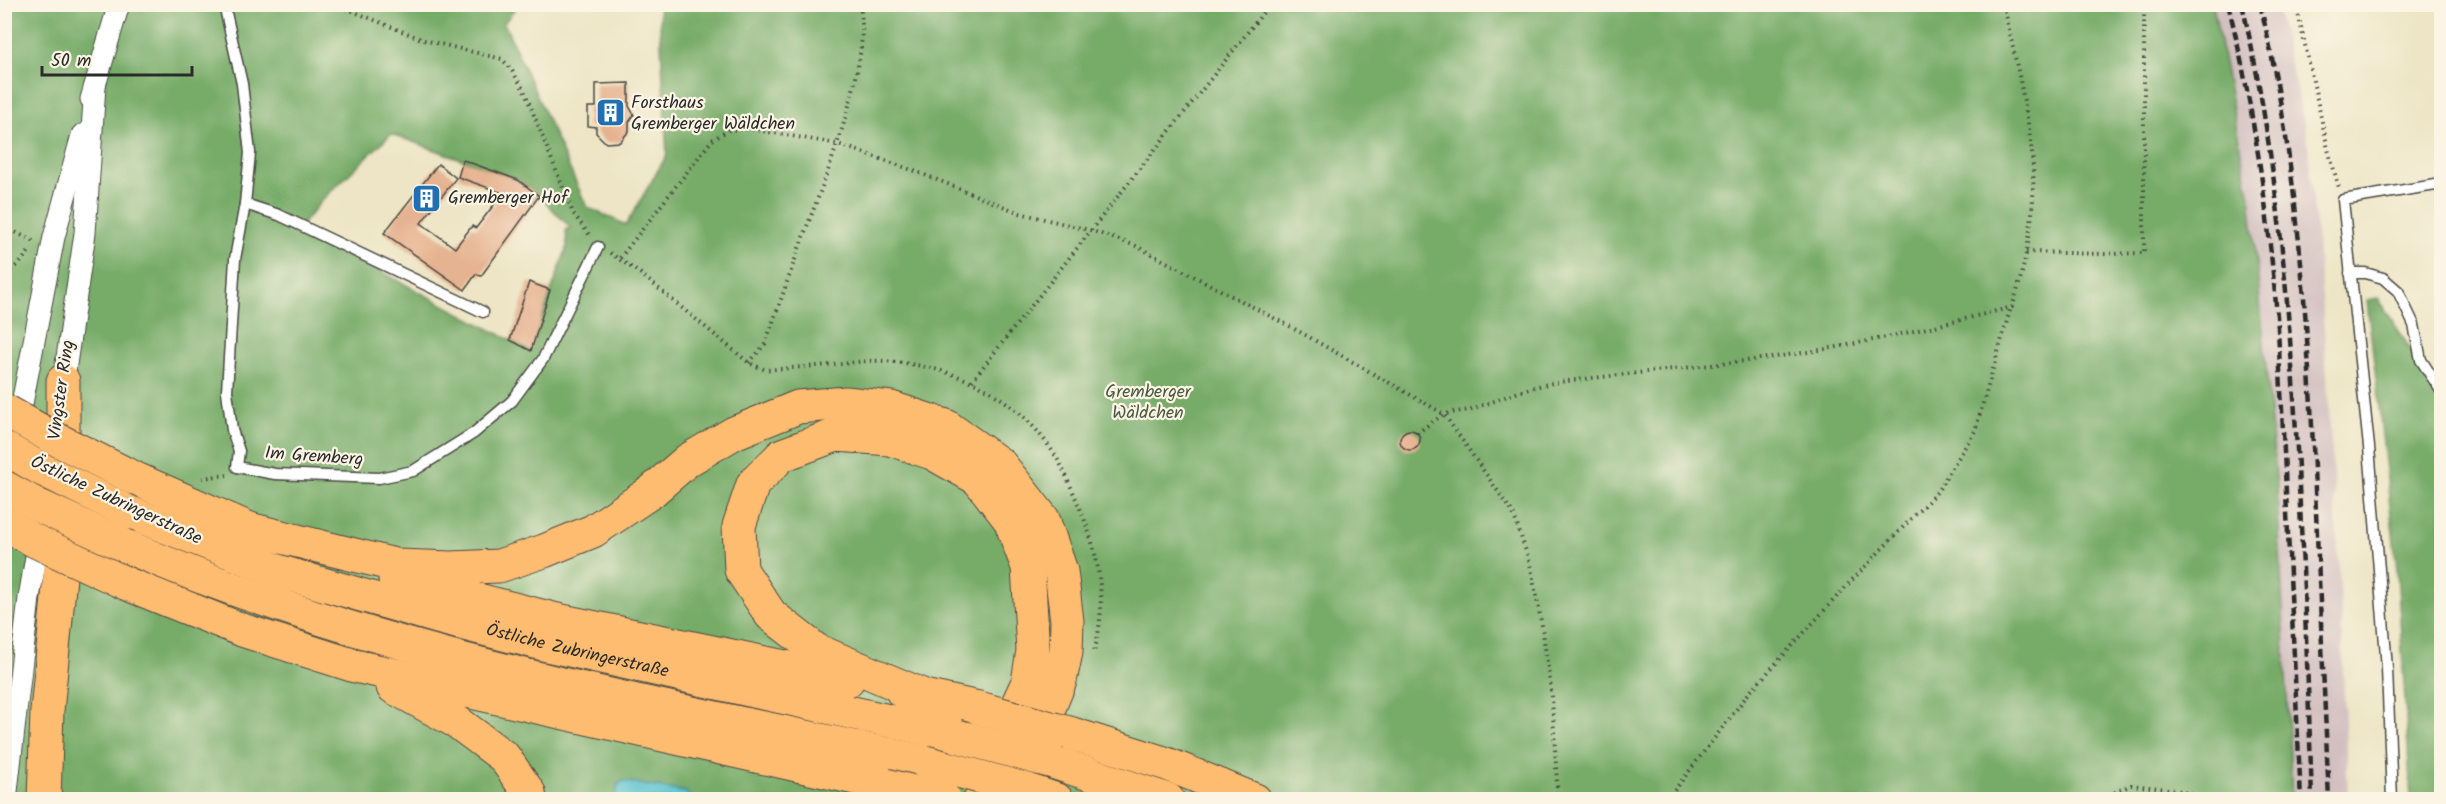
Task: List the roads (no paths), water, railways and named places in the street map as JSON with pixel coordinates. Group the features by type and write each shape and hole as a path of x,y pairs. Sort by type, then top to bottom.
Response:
{"highway":[{"path":"44,800 47,711 63,546 63,381"},
{"path":"241,527 399,566 451,568 499,566 544,551 592,531 651,492 688,460 734,432 798,407 846,403 891,408 946,426 1000,464 1043,519 1061,571 1066,621 1066,652 1060,681 1037,737 1014,770 980,800"},
{"path":"4,410 134,478 241,527 361,569 449,594 557,620 979,708 1167,764 1255,800"},
{"path":"922,695 816,650 771,615 741,570 739,526 753,483 782,455 836,435 890,439 932,453 978,479 1010,520 1028,567 1033,651 1028,682 1008,725 961,771 924,800"},
{"name":"Östliche Zubringerstraße","path":"7,471 41,469 131,513 278,571 437,617 551,646 957,736 1053,762 1168,800"},
{"name":"Östliche Zubringerstraße","path":"7,471 37,506 128,547 176,568 260,599 392,641 538,678 925,762 1043,795"},
{"path":"4,525 125,583 242,630 355,666 945,800"},
{"path":"355,666 457,722 504,757 529,793 530,800"}],"street":[{"name":"Vingster Ring","path":"4,525 7,471 54,237 119,4"},
{"name":"Vingster Ring","path":"6,800 29,598 85,233 95,86"}],"lane":[{"name":"Im Gremberg","path":"224,4 242,84 250,153 246,204 236,259 227,391 231,430 238,452 237,466 275,474 379,478 413,471 474,433 512,401 543,359 598,247"},
{"path":"2392,800 2387,668 2343,200 2442,184"},
{"path":"246,204 279,214 483,312"},
{"path":"2350,273 2365,273 2384,278 2398,291 2414,325 2421,360 2442,392"}],"water":[{"path":"623,781 686,792 692,799 615,799 618,784"}],"railway":[{"path":"2228,4 2253,125 2265,206 2278,328 2301,800"},
{"path":"2242,4 2271,163 2289,324 2301,524 2312,800"},
{"path":"2260,4 2273,61 2292,177 2304,293 2329,800"}],"place":[{"name":"Forsthaus Gremberger Wäldchen","path":"610,113"},
{"name":"Gremberger Hof","path":"427,198"}],"park label":[{"name":"Gremberger Wäldchen","path":"1148,402"}]}
